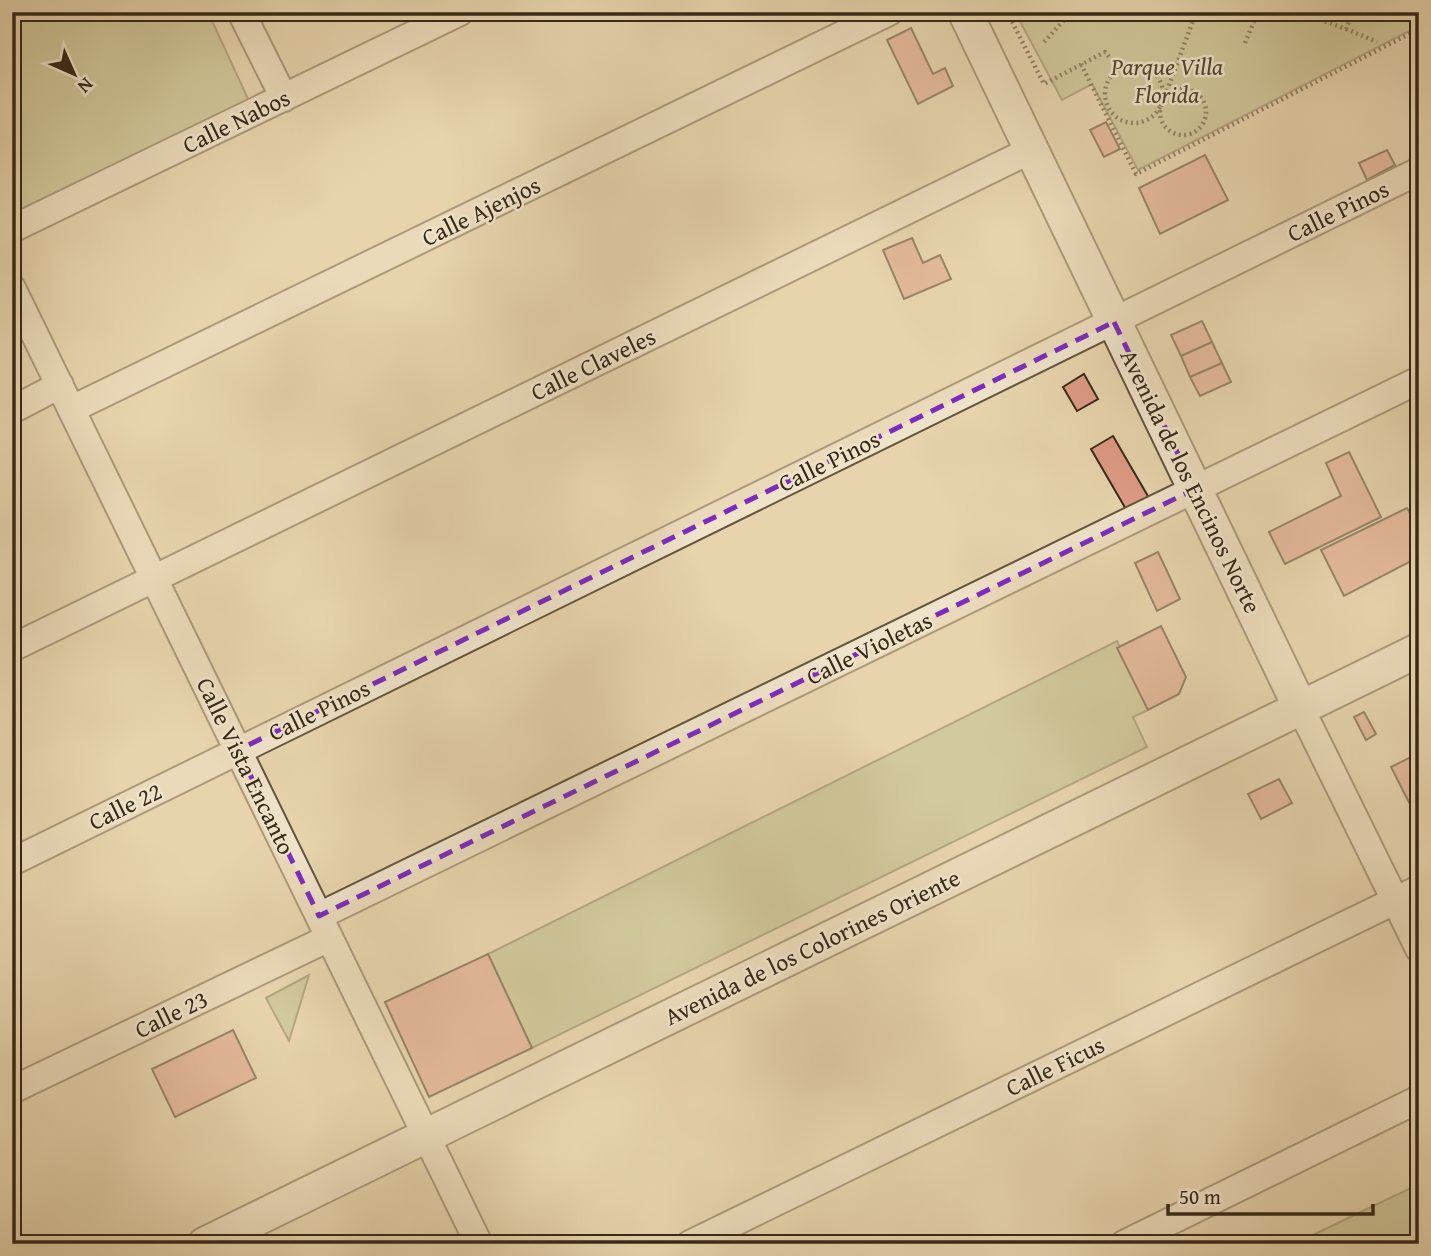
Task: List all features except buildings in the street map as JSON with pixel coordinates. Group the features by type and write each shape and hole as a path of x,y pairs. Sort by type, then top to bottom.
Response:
{"street":[{"path":"241,12 284,98"},
{"name":"Calle Nabos","path":"12,229 460,12"},
{"name":"Calle Ajenjos","path":"72,410 889,12"},
{"name":"Avenida de los Encinos Norte","path":"965,12 1419,949"},
{"name":"Calle Claveles","path":"12,648 1031,150"},
{"name":"Calle Pinos","path":"238,750 1419,171"},
{"name":"Calle Vista Encanto","path":"12,289 479,1244"},
{"name":"Calle Violetas","path":"324,927 1195,489 1419,380"},
{"path":"12,410 60,385"},
{"name":"Avenida de los Colorines Oriente","path":"205,1244 1419,650"},
{"name":"Calle 22","path":"12,862 238,750"},
{"name":"Calle Ficus","path":"690,1244 1419,888"},
{"name":"Calle 23","path":"12,1090 324,927"},
{"path":"1124,1244 1419,1099"}],"path":[{"path":"1007,12 1044,84 1105,52 1119,69"},
{"path":"1044,41 1065,19 1066,12"},
{"path":"1175,12 1186,18 1194,18 1207,12"},
{"path":"1245,43 1258,12"},
{"path":"1299,12 1377,42"},
{"path":"1346,29 1353,12"},
{"path":"1162,105 1170,93 1185,89 1192,91 1203,101 1206,108 1203,123 1192,133 1177,134 1161,119 1162,105 1194,18"},
{"path":"1081,64 1136,174 1419,29"},
{"path":"1138,65 1156,74 1164,91 1163,101 1153,117 1134,124 1125,122 1110,111 1105,93 1107,83 1119,69 1138,65"}],"highlighted area":[{"path":"1114,322 1195,489 319,916 238,750"}],"green space":[{"path":"12,12 208,12 249,101 12,216"},
{"name":"Parque Villa Florida","path":"1015,12 1419,12 1419,26 1138,170 1092,84 1062,100"},
{"path":"1117,641 1148,710 1133,717 1147,747 532,1048 488,954"},
{"path":"309,975 289,1041 266,998"},
{"path":"1419,1184 1419,1244 1294,1244"}]}
